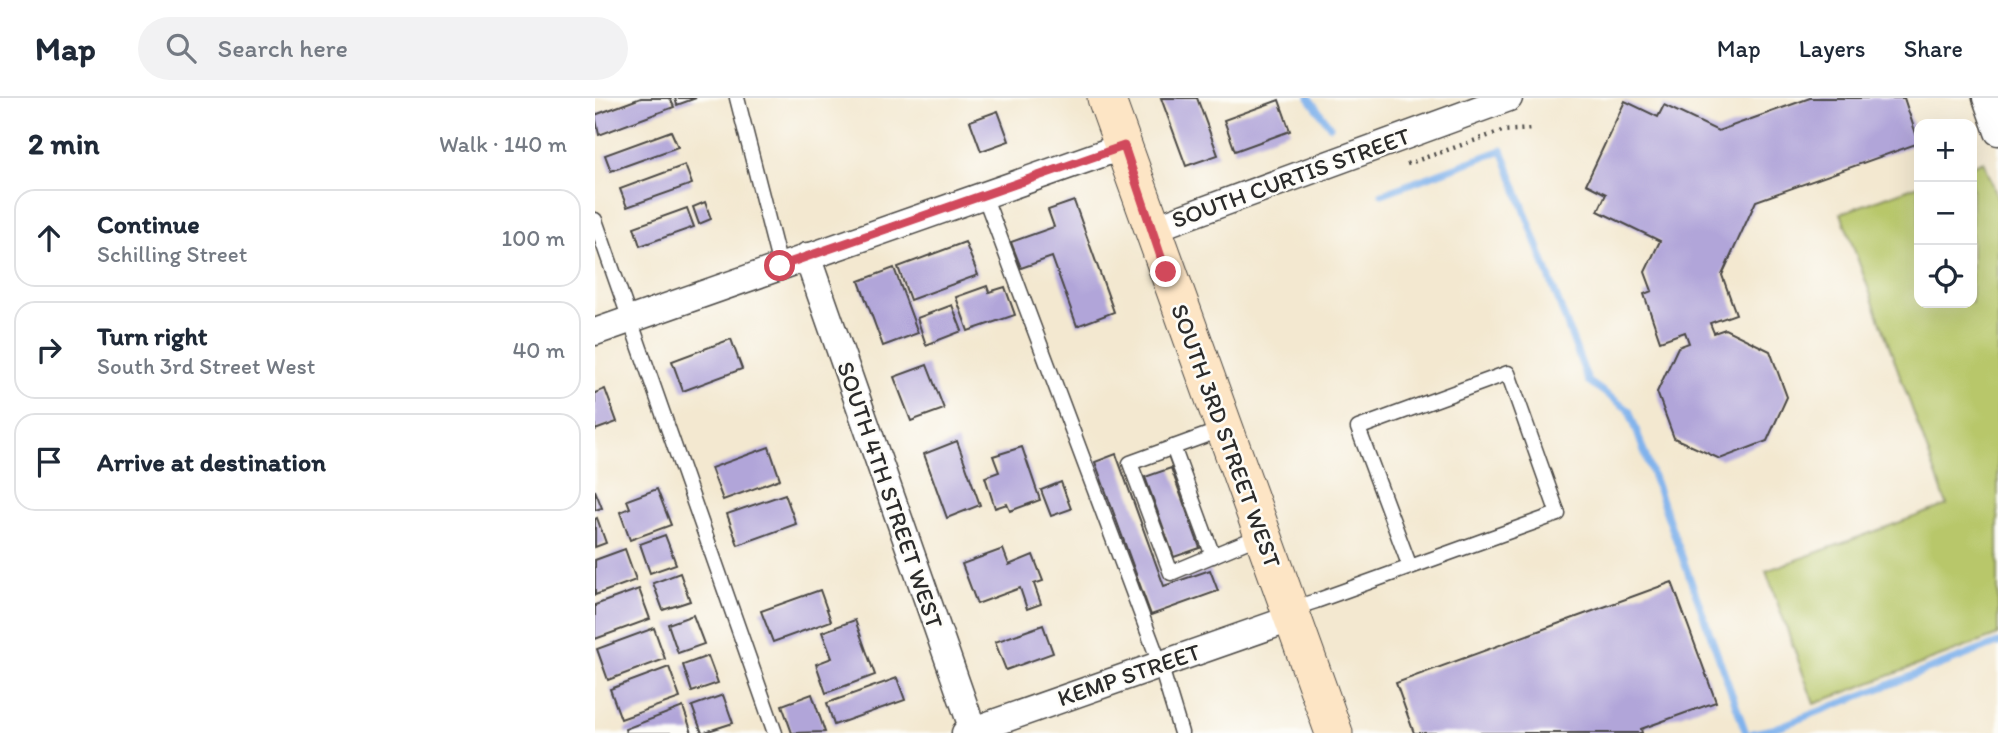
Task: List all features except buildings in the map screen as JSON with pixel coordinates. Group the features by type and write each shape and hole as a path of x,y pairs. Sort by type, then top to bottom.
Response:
{"main road":[{"name":"SOUTH 3RD STREET WEST","path":"1106,98 1333,733"}],"street":[{"name":"SOUTH CURTIS STREET","path":"1152,229 1509,98"},
{"path":"1986,98 1998,132"},
{"path":"595,332 1124,146"},
{"name":"SOUTH 4TH STREET WEST","path":"807,256 970,732"},
{"name":"KEMP STREET","path":"970,732 1291,614"}],"lane":[{"path":"737,98 780,266"},
{"path":"984,195 1160,664 1181,733"},
{"path":"595,220 775,733"},
{"path":"1291,614 1410,567 1558,514 1508,373 1358,428 1410,567"},
{"path":"1223,429 1130,463 1171,573 1262,535"},
{"path":"1173,447 1213,556"}],"path":[{"path":"1398,167 1502,131 1532,129"}],"green space":[{"path":"1984,161 1998,199 1998,635 1814,704 1766,571 1947,505 1841,213 1914,187 1914,308 1977,308 1977,164"}],"waterway":[{"path":"1309,98 1330,126"},
{"path":"1382,194 1502,150 1588,381 1629,410 1746,733"},
{"path":"1753,733 1773,729 1998,643"}],"route":[{"path":"780,266 1124,146 1166,272"}]}
